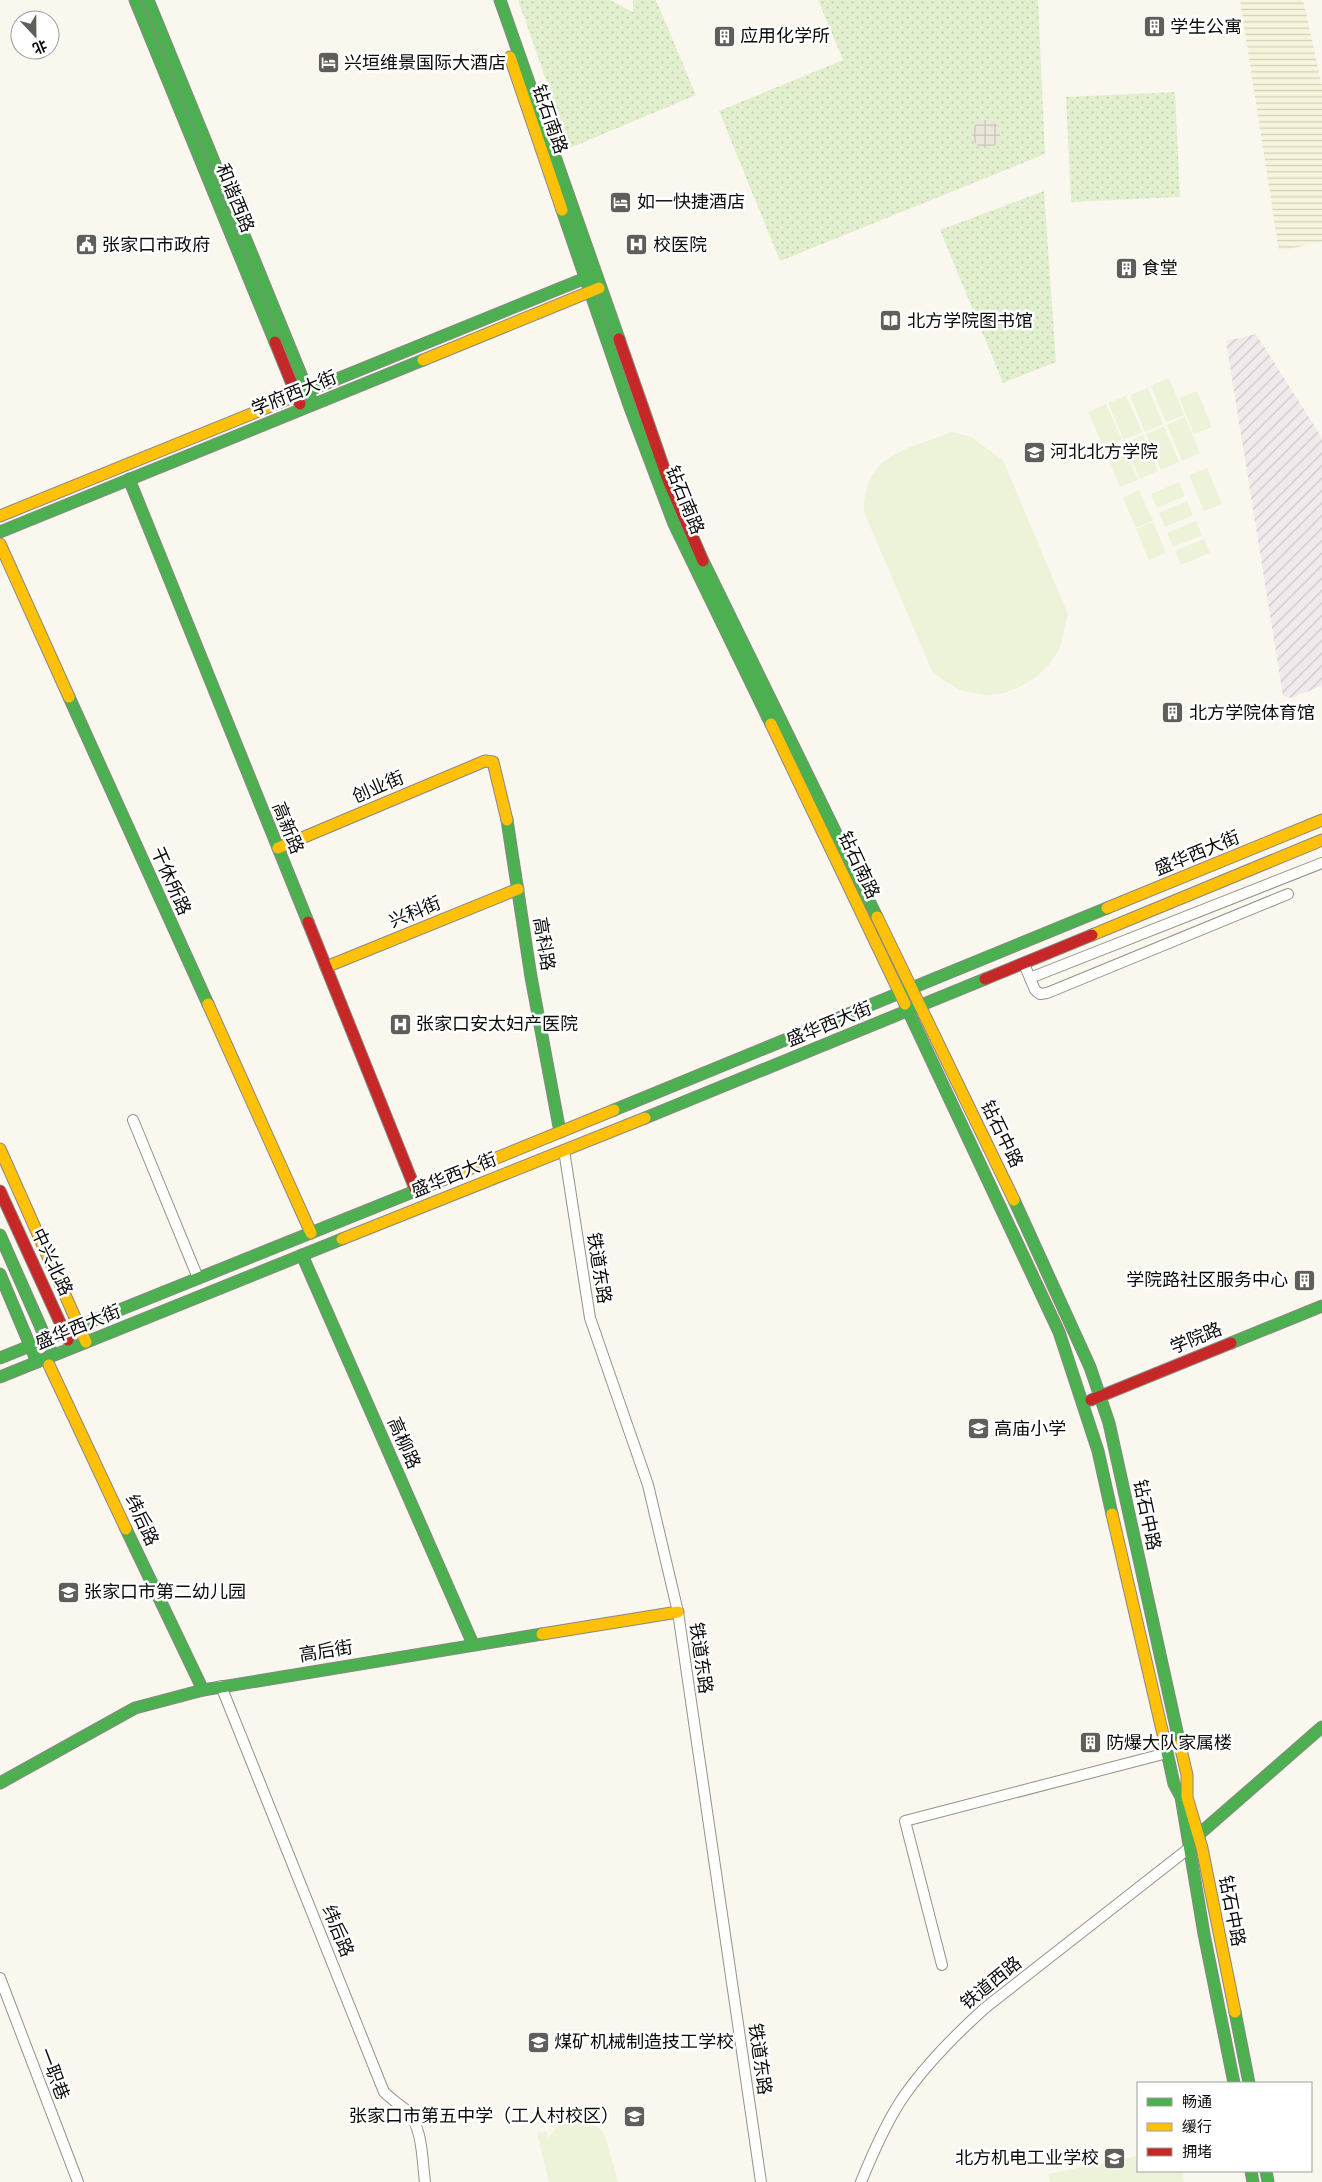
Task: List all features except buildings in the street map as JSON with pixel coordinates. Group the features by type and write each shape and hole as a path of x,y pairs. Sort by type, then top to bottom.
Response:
{"main road":[{"name":"和谐西路","path":"135,0 302,409"},
{"name":"和谐西路","path":"148,0 314,404"},
{"name":"钻石南路","path":"490,0 596,290 668,480 696,546 912,987"},
{"name":"钻石南路","path":"500,0 591,276"},
{"name":"学府西大街","path":"0,516 591,276"},
{"name":"学府西大街","path":"0,532 596,290"},
{"name":"钻石南路","path":"596,290 630,404 674,524 718,618 829,842 899,992"},
{"name":"高新路","path":"129,479 416,1191"},
{"name":"干休所路","path":"0,544 311,1233"},
{"name":"创业街","path":"278,848 485,761 493,762"},
{"name":"高科路","path":"493,762 507,818 560,1132"},
{"name":"盛华西大街","path":"0,1358 416,1191 1322,820"},
{"name":"盛华西大街","path":"0,1377 46,1361 86,1342 1024,964 1322,840"},
{"name":"兴科街","path":"326,967 518,889"},
{"name":"钻石中路","path":"912,987 1073,1326 1109,1423 1187,1775 1187,1797 1202,1848 1248,2082"},
{"name":"钻石中路","path":"899,992 1059,1332 1084,1403 1098,1451 1166,1753 1174,1784 1183,1805 1188,1828 1188,1849 1234,2082"},
{"path":"732,1062 740,1079"},
{"path":"0,1149 86,1342"},
{"name":"中兴北路","path":"0,1191 72,1348"},
{"name":"中兴北路","path":"0,1234 46,1339 46,1361"},
{"name":"高柳路","path":"302,1255 473,1644"},
{"path":"0,1274 31,1345 46,1361"},
{"name":"学院路","path":"1084,1403 1322,1306"},
{"path":"0,1384 46,1361 124,1335 148,1318"},
{"name":"纬后路","path":"46,1361 203,1690"},
{"name":"高后街","path":"0,1784 136,1708 203,1690 473,1644 678,1612"},
{"path":"1197,1836 1322,1727"}],"street":[{"path":"1030,978 1322,863"},
{"path":"1024,964 1034,990 1040,994 1047,993 1288,894"},
{"path":"133,1120 198,1278"},
{"name":"铁道东路","path":"564,1150 590,1318 648,1485 678,1612 761,2182"},
{"name":"纬后路","path":"221,1686 384,2092 394,2103 405,2110 416,2127 425,2182"},
{"path":"942,1965 905,1821 1166,1753"},
{"name":"铁道西路","path":"860,2182 900,2102 936,2056 957,2033 1188,1849"},
{"name":"一职巷","path":"0,1978 78,2182"}],"shaded area":[{"path":"1240,0 1303,0 1322,86 1322,242 1279,251"},
{"path":"986,120 996,124 1000,134 996,144 986,148 976,144 972,134 976,124"},
{"path":"1256,334 1322,438 1322,686 1291,698 1283,696 1226,341"}],"green space":[{"path":"518,0 610,0 633,12 633,0 656,0 696,95 570,148"},
{"path":"818,0 1038,0 1045,154 780,261 719,111 843,60"},
{"path":"1175,92 1180,197 1071,202 1066,97"},
{"path":"1044,191 1056,362 1003,383 940,230"},
{"path":"1169,378 1184,415 1166,422 1151,386"},
{"path":"1148,388 1163,424 1145,432 1130,395"},
{"path":"1197,391 1212,427 1194,434 1179,398"},
{"path":"1126,396 1142,432 1124,440 1108,403"},
{"path":"1106,404 1122,440 1104,448 1088,412"},
{"path":"1185,417 1200,453 1182,461 1167,425"},
{"path":"1164,426 1179,462 1161,470 1146,434"},
{"path":"951,432 971,437 1003,460 1068,614 1060,648 1049,665 1035,678 1004,693 988,695 960,690 944,681 932,671 864,512 866,492 871,477 880,466 890,457 903,450"},
{"path":"1143,435 1158,471 1140,479 1125,443"},
{"path":"1123,443 1138,480 1120,487 1105,451"},
{"path":"1207,468 1222,504 1204,511 1189,475"},
{"path":"1179,482 1185,496 1157,508 1151,494"},
{"path":"1139,490 1153,521 1136,528 1123,498"},
{"path":"1187,501 1193,515 1165,527 1159,513"},
{"path":"1196,521 1202,535 1173,547 1167,533"},
{"path":"1153,522 1166,553 1149,560 1136,529"},
{"path":"1204,539 1210,553 1181,565 1175,551"},
{"path":"573,2120 592,2123 605,2136 618,2182 549,2182 537,2133 546,2131 548,2138 560,2124"},
{"path":"1137,2156 1137,2172 1182,2172 1184,2182 1050,2182 1048,2174"}],"traffic: fast":[{"path":"135,0 275,342"},
{"path":"148,0 311,399"},
{"path":"500,0 619,339"},
{"path":"562,210 629,405 674,524 771,724"},
{"path":"283,401 593,275"},
{"path":"0,532 423,360"},
{"path":"129,479 308,922"},
{"path":"703,561 877,917"},
{"path":"69,697 208,1004"},
{"path":"507,820 531,977 560,1132"},
{"path":"614,1110 1107,908"},
{"path":"645,1118 985,979"},
{"path":"905,1004 1059,1332 1098,1451 1112,1514"},
{"path":"0,1358 445,1179"},
{"path":"1014,1200 1090,1367 1109,1423 1180,1745"},
{"path":"0,1235 50,1348"},
{"path":"0,1377 342,1239"},
{"path":"302,1255 473,1644"},
{"path":"0,1274 37,1362"},
{"path":"1231,1343 1322,1306"},
{"path":"126,1529 203,1690"},
{"path":"0,1783 135,1708 203,1690 542,1634"},
{"path":"1197,1836 1322,1727"},
{"path":"1165,1743 1174,1784 1181,1797 1204,1934 1234,2082"},
{"path":"1235,2012 1249,2082"},
{"path":"1251,2172 1253,2182"},
{"path":"1266,2172 1268,2182"}],"traffic: slow":[{"path":"510,57 562,210"},
{"path":"423,360 599,288"},
{"path":"0,516 283,401"},
{"path":"0,544 69,697"},
{"path":"771,724 905,1004"},
{"path":"278,848 485,761 493,762 507,820"},
{"path":"1107,908 1322,820"},
{"path":"1092,935 1322,840"},
{"path":"326,967 518,889"},
{"path":"877,917 1014,1200"},
{"path":"208,1004 311,1233"},
{"path":"445,1179 614,1110"},
{"path":"342,1239 645,1118"},
{"path":"0,1149 86,1342"},
{"path":"49,1365 126,1529"},
{"path":"1112,1514 1165,1743"},
{"path":"542,1634 678,1612"},
{"path":"1180,1745 1187,1775 1187,1797 1202,1848 1235,2012"}],"traffic: jam":[{"path":"619,339 668,480 703,561"},
{"path":"275,342 300,404"},
{"path":"308,922 416,1191"},
{"path":"985,979 1092,935"},
{"path":"0,1191 68,1340"},
{"path":"1091,1400 1231,1343"}],"place":[{"name":"学生公寓","path":"1154,27"},
{"name":"应用化学所","path":"724,36"},
{"name":"兴垣维景国际大酒店","path":"328,63"},
{"name":"如一快捷酒店","path":"621,202"},
{"name":"张家口市政府","path":"86,245"},
{"name":"校医院","path":"637,245"},
{"name":"食堂","path":"1126,268"},
{"name":"北方学院图书馆","path":"891,321"},
{"name":"河北北方学院","path":"1034,452"},
{"name":"北方学院体育馆","path":"1173,713"},
{"name":"张家口安太妇产医院","path":"400,1024"},
{"name":"学院路社区服务中心","path":"1304,1280"},
{"name":"高庙小学","path":"978,1429"},
{"name":"张家口市第二幼儿园","path":"68,1592"},
{"name":"防爆大队家属楼","path":"1090,1743"},
{"name":"煤矿机械制造技工学校","path":"538,2042"},
{"name":"张家口市第五中学（工人村校区）","path":"635,2116"},
{"name":"北方机电工业学校","path":"1115,2158"}]}
